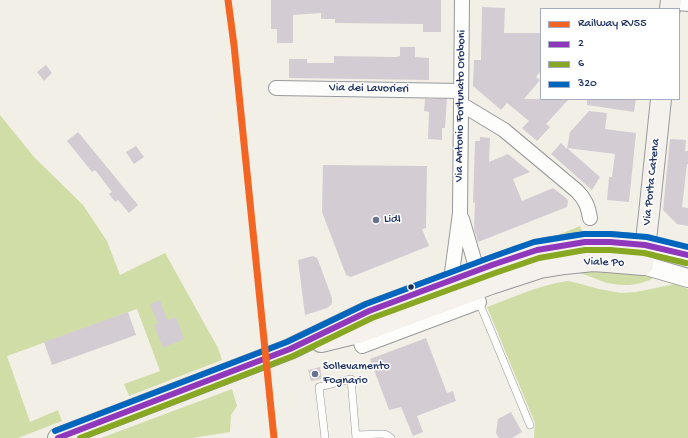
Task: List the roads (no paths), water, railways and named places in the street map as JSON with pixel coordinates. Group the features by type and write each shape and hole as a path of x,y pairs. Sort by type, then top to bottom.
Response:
{"main road":[{"name":"Via Porta Catena","path":"643,265 661,100"},
{"name":"Viale Po","path":"478,288 528,252 557,245 577,243 610,242 645,245"},
{"name":"Viale Po","path":"290,349 358,333 478,288 534,270 565,264 593,261 643,265"},
{"name":"Viale Po","path":"58,438 290,349 369,310 451,280 478,288"}],"street":[{"name":"Via Antonio Fortunato Oroboni","path":"451,280 460,213 462,0"},
{"name":"Via dei Lavorieri","path":"276,88 461,97"},
{"path":"461,97 504,130 577,191 587,204 590,218"},
{"name":"Via Antonio Fortunato Oroboni","path":"460,213 478,288"},
{"name":"Viale Po","path":"645,245 688,255"},
{"name":"Viale Po","path":"643,265 688,278"}],"lane":[{"path":"478,288 530,425"},
{"path":"325,438 319,387 351,379 356,437 383,434 391,438"}],"rail line":[{"name":"RV55","path":"228,0 234,45 274,438"}],"place":[{"name":"Lidl","path":"376,220"},
{"name":"Sollevamento Fognario","path":"315,374"}]}
